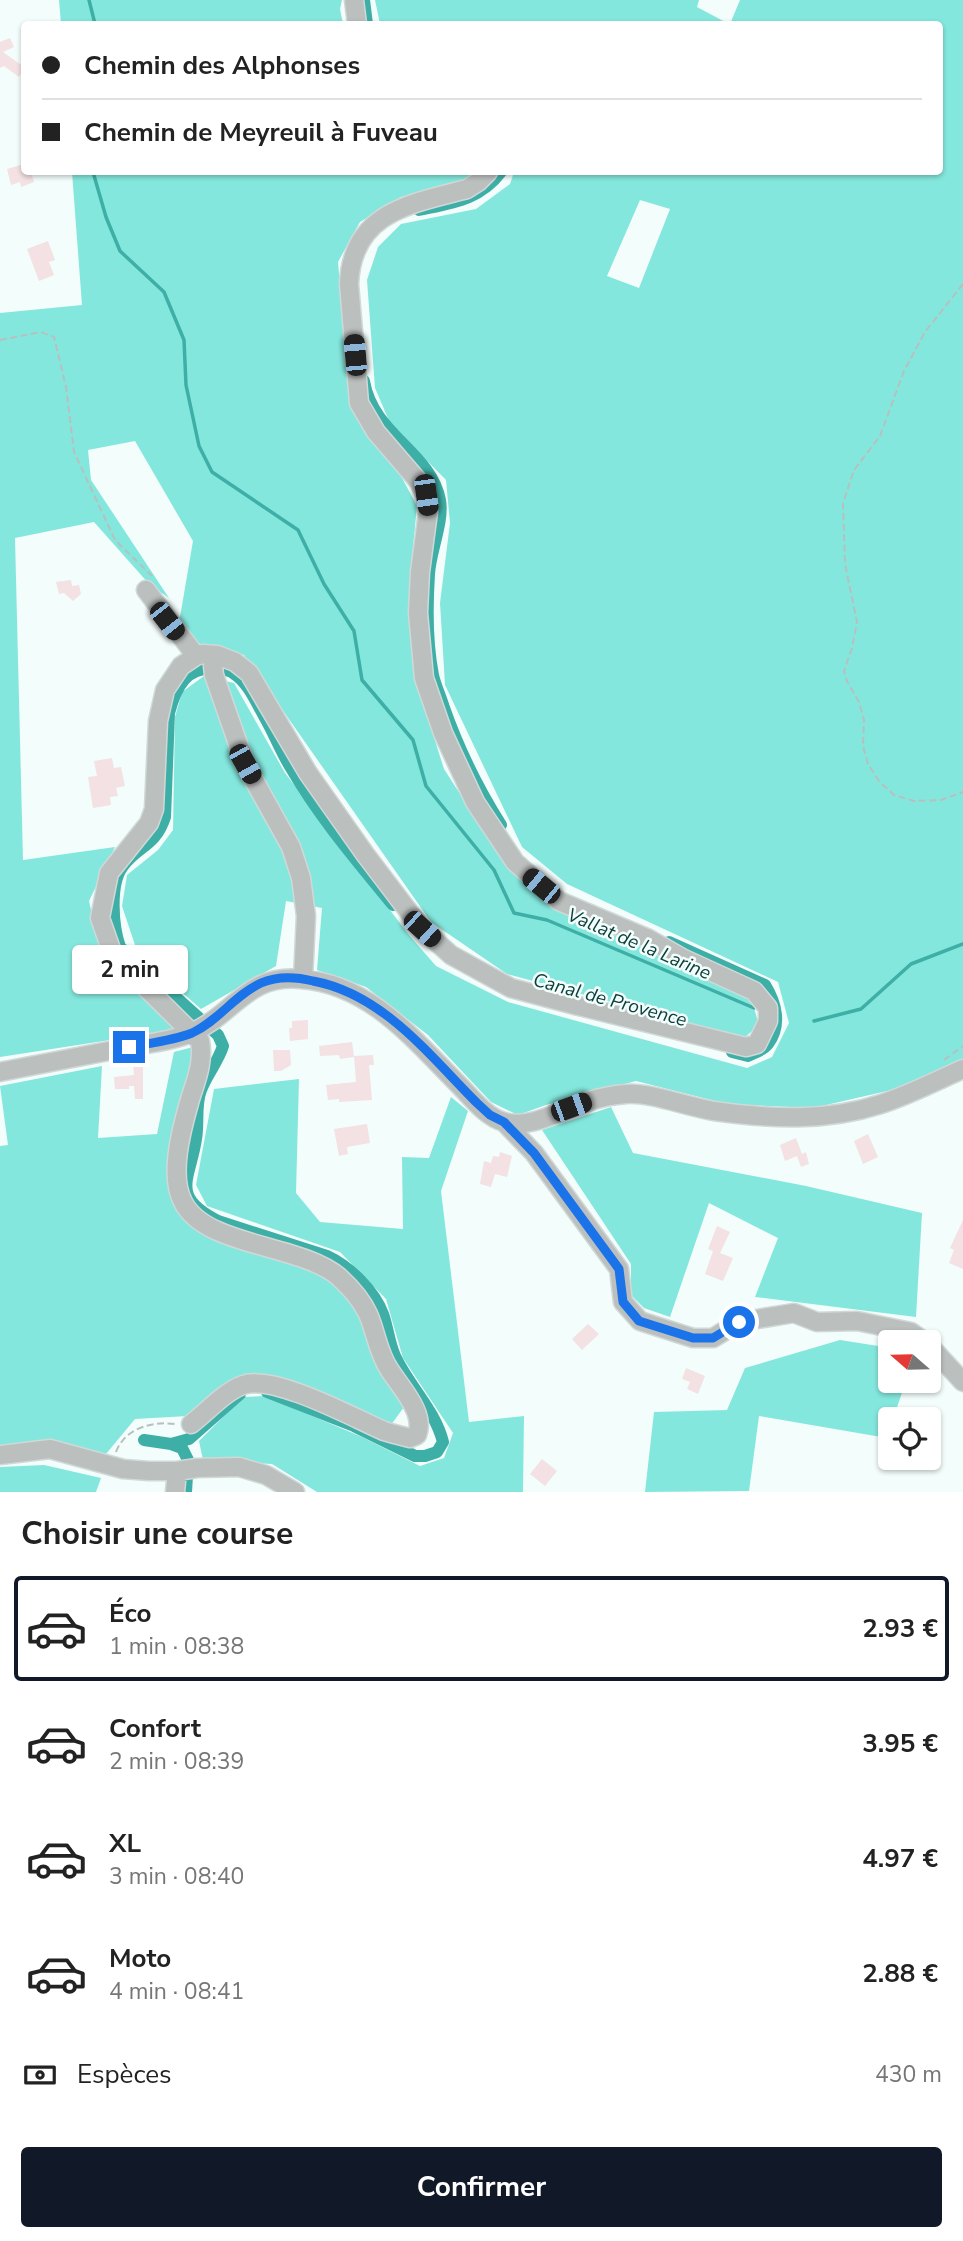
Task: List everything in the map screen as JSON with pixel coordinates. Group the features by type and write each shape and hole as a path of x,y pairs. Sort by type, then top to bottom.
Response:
{"street":[{"path":"354,0 357,21"},
{"path":"150,585 196,656 215,665 243,667 256,683 308,773 358,844 422,929 451,955 511,988 746,1047 757,1044 768,1021 768,1008 754,990 684,959 649,939 559,901 522,871 475,802 443,733 424,678 418,613 428,512 426,495 376,432 359,403 349,264 363,236 388,213 467,189 485,175"},
{"path":"191,1424 236,1388 247,1384 267,1384 356,1416 386,1432 410,1438 417,1435 421,1426 416,1412 384,1362 368,1313 338,1276 319,1264 215,1230 198,1220 184,1205 177,1189 175,1171 188,1107 201,1064 201,1041 113,956 100,918 109,873 149,823 154,809 158,721 165,690 181,666 196,656"},
{"path":"215,665 245,764 291,847 301,878 306,916 303,979"},
{"path":"0,1072 157,1042 192,1032 261,984 281,978 303,979 348,990 369,1001 408,1034 490,1115 504,1122 518,1124 611,1095 633,1094 754,1117 804,1118 854,1112 903,1097 963,1069"},
{"path":"504,1122 534,1153 619,1269 623,1302 639,1321 693,1338 713,1338 739,1322 794,1313 817,1322 857,1321 901,1330"},
{"path":"942,1360 963,1382"},
{"path":"0,1455 50,1449 123,1469 239,1467 266,1475 295,1492"},
{"path":"175,1492 186,1470"}],"path":[{"path":"963,284 925,332 904,371 880,436 854,470 843,503 845,564 857,622 845,671 864,720 863,746 868,764 879,781 894,795 914,801 941,800 963,792"},
{"path":"0,340 41,332 54,337 66,387 74,452 115,540 150,585"},
{"path":"111,1466 119,1444 138,1427 163,1423 191,1424"}],"shaded area":[{"path":"59,0 342,0 340,9 342,21 61,21"},
{"path":"375,0 699,0 697,7 723,21 379,21"},
{"path":"740,0 963,0 963,1060 909,1086 813,1108 727,1104 636,1081 518,1115 491,1102 428,1035 366,987 317,970 322,908 286,901 276,966 201,1009 138,954 122,906 127,875 158,850 173,830 175,717 182,692 204,676 234,683 285,773 409,935 436,966 508,1002 747,1068 772,1057 789,1023 778,982 567,884 522,847 445,685 440,603 450,523 446,480 390,423 375,388 367,280 378,247 401,224 476,209 510,184 513,175 943,175 943,21 731,21","holes":["640,200 670,209 639,288 607,276"]},
{"path":"72,175 475,175 469,181 401,197 360,222 338,262 350,407 394,463 417,506 410,580 414,674 444,769 509,870 552,905 751,998 759,1025 744,1038 507,974 431,922 244,655 193,642 179,623 193,541 135,441 88,450 91,480 169,598 150,585 94,522 15,538 23,860 115,847 89,901 100,951 175,1030 0,1057 0,313 82,305"},
{"path":"197,1046 180,1212 201,1233 322,1273 353,1302 385,1377 404,1407 388,1429 319,1392 242,1376 188,1416 135,1419 106,1454 56,1444 0,1448 0,1146 8,1145 0,1086 102,1066 98,1138 157,1134 174,1052"},
{"path":"299,1079 296,1193 320,1222 403,1229 402,1157 429,1158 451,1097 468,1111 441,1191 469,1422 524,1416 523,1492 317,1492 272,1464 203,1460 199,1441 243,1397 265,1396 362,1437 420,1466 444,1458 453,1433 403,1358 386,1299 340,1252 207,1206 196,1185 214,1089"},
{"path":"611,1107 633,1153 806,1186 922,1213 916,1317 755,1297 778,1238 709,1203 670,1317 644,1308 631,1295 631,1264 542,1130"},
{"path":"840,1340 878,1346 878,1393 902,1393 897,1407 878,1407 878,1436 759,1416 749,1491 645,1492 654,1412 727,1410 745,1368"},
{"path":"44,1465 101,1478 96,1492 0,1492 0,1467"}],"building":[{"path":"10,38 14,47 3,52 21,65 19,77 4,66 0,68 0,42"},
{"path":"21,165 21,175 32,175 34,182 21,187 20,182 11,185 7,169"},
{"path":"48,241 55,260 49,262 54,275 39,281 27,249"},
{"path":"71,580 72,586 79,585 81,594 73,601 64,593 59,594 56,582"},
{"path":"112,758 114,768 121,767 125,786 116,788 118,796 110,797 111,805 93,808 88,777 97,776 94,761"},
{"path":"308,1020 308,1039 290,1041 289,1028 292,1028 292,1021"},
{"path":"352,1042 354,1057 340,1059 339,1055 320,1056 319,1046"},
{"path":"273,1050 290,1050 291,1065 281,1071 274,1071"},
{"path":"373,1055 374,1065 369,1065 372,1100 328,1100 326,1085 356,1082 354,1056"},
{"path":"143,1062 143,1099 135,1099 134,1086 129,1086 129,1089 115,1089 114,1077 134,1075 133,1063"},
{"path":"367,1124 370,1143 347,1147 348,1154 339,1156 334,1129"},
{"path":"868,1134 878,1157 863,1164 854,1141"},
{"path":"796,1138 802,1154 806,1152 809,1164 801,1167 797,1156 785,1161 780,1145"},
{"path":"500,1152 512,1156 507,1177 495,1174 491,1187 480,1184 484,1161 491,1163 493,1156 499,1157"},
{"path":"963,1220 963,1269 949,1263 954,1250 950,1248"},
{"path":"717,1226 730,1232 720,1253 733,1258 723,1281 705,1274 713,1251 708,1249"},
{"path":"588,1324 599,1334 582,1350 572,1339"},
{"path":"686,1368 705,1376 698,1394 687,1389 690,1382 682,1379"},
{"path":"542,1459 557,1471 545,1486 530,1474"}],"waterway":[{"name":"Vallat de la Larine","path":"89,0 94,21"},
{"name":"Canal de Provence","path":"364,0 367,21"},
{"name":"Vallat de la Larine","path":"94,175 106,217 120,251 164,292 184,340 186,385 199,446 212,472 298,530 324,584 354,631 362,680 413,740 426,786 494,870 514,913 547,920 754,1008"},
{"name":"Canal de Provence","path":"419,210 464,199 484,189 498,175"},
{"name":"Canal de Provence","path":"364,381 369,400 378,416 426,469 435,483 441,508 428,586 433,675 462,752 501,825"},
{"name":"Canal de Provence","path":"267,1392 354,1426 415,1456 437,1452 443,1442 434,1419 395,1356 379,1305 360,1280 327,1256 218,1221 203,1212 188,1195 187,1176 196,1139 199,1096 223,1046 218,1035 120,947 114,906 116,883 123,866 152,840 165,817 169,713 175,694 184,679 198,670 218,669 231,672 243,682 268,722 287,762 314,804 393,905"},
{"name":"Canal de Provence","path":"669,942 765,985 776,1014 772,1037 764,1048 748,1056 732,1052"},
{"name":"Vallat de la Larine","path":"814,1021 861,1009 911,964 963,944"},
{"name":"Canal de Provence","path":"171,1444 189,1439 240,1394"},
{"name":"Canal de Provence","path":"144,1440 182,1448 188,1460 186,1492"}],"route":[{"path":"129,1047 192,1032 249,991 281,978 303,979 348,990 369,1001 389,1017 477,1103 490,1115 504,1122 534,1153 619,1269 623,1302 639,1321 693,1338 713,1338 739,1322"}]}
